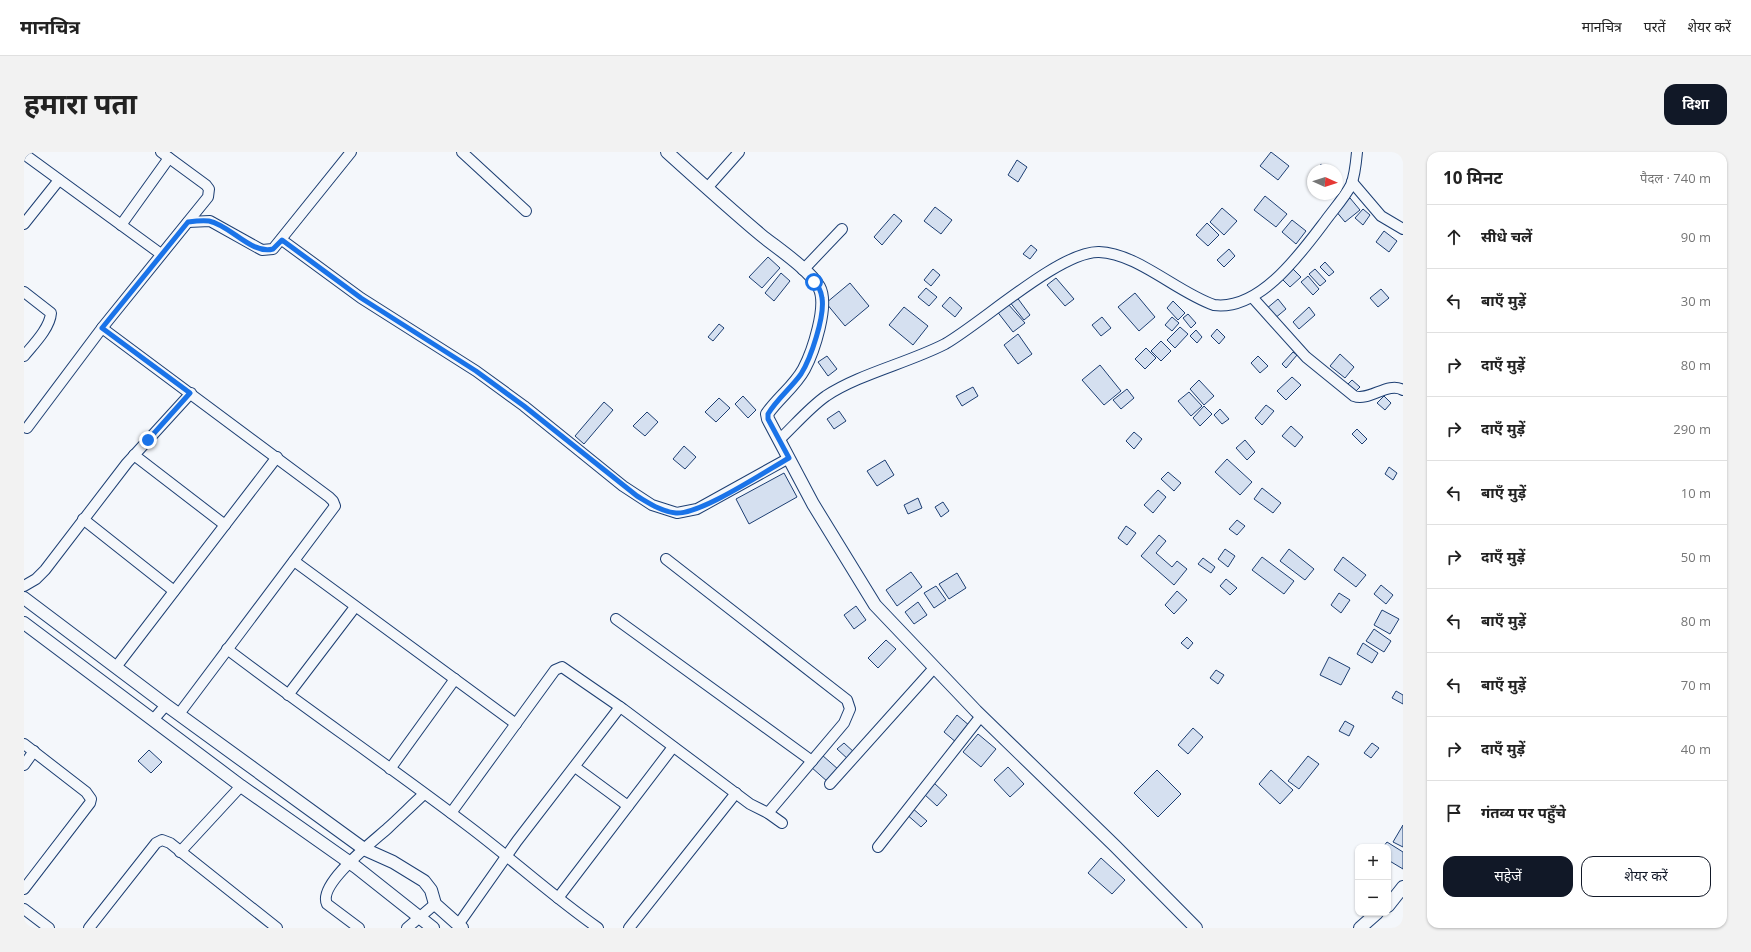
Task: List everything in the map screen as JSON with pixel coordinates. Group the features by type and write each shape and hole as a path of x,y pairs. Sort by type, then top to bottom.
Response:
{"street":[{"path":"188,222 203,220 217,224 262,250 273,249 282,240 350,152"},
{"path":"462,152 526,211"},
{"path":"667,152 804,270 819,287 823,303 821,317 804,368 795,382 768,414 768,419 813,504 868,596 888,620 981,716 1115,846 1196,928"},
{"path":"707,188 739,152"},
{"path":"779,440 830,394 945,343 1035,281 1082,254 1098,252 1118,255 1214,305 1228,305 1243,302 1268,286 1285,269 1323,224 1352,182 1357,152"},
{"path":"24,154 160,254"},
{"path":"27,428 102,328 160,254 208,197 209,189 206,185 165,155 121,225"},
{"path":"24,224 60,180"},
{"path":"1352,182 1381,216 1403,229"},
{"path":"804,270 842,229"},
{"path":"282,240 361,298 476,371 524,406 628,489 652,505 677,513 697,509 789,458"},
{"path":"24,292 51,313 45,329 24,356"},
{"path":"1252,297 1306,357 1354,396 1362,397 1393,388 1403,390"},
{"path":"102,328 277,457 334,501 335,506 179,714"},
{"path":"24,586 36,579 45,570 134,455 190,393"},
{"path":"134,455 225,525"},
{"path":"116,666 277,457"},
{"path":"83,519 174,591"},
{"path":"666,559 847,700 850,709 844,723 768,813"},
{"path":"294,561 516,724"},
{"path":"24,598 166,705 364,849 388,859 418,876 428,886 434,904 460,926 507,856 620,707"},
{"path":"288,695 355,607"},
{"path":"616,619 812,761"},
{"path":"24,623 241,786 348,862 433,928"},
{"path":"227,649 451,813 598,928"},
{"path":"451,813 555,670 562,667 620,707 750,804 768,813 782,823"},
{"path":"830,784 934,668"},
{"path":"390,769 455,680"},
{"path":"153,720 166,705"},
{"path":"878,847 981,716"},
{"path":"24,744 86,792 91,799 90,803 24,889"},
{"path":"558,898 673,747"},
{"path":"24,765 34,751"},
{"path":"575,767 628,806"},
{"path":"180,852 241,786"},
{"path":"629,928 736,793"},
{"path":"359,928 327,904 326,901 328,891 348,862 424,794"},
{"path":"89,928 156,843 162,840 166,840 275,927"},
{"path":"1391,902 1403,887"},
{"path":"407,928 434,904"},
{"path":"24,909 49,928"},
{"path":"1360,928 1374,916"}],"building":[{"path":"1271,152 1289,166 1278,180 1260,166"},
{"path":"1017,160 1027,167 1018,182 1008,175"},
{"path":"1265,196 1287,214 1276,227 1254,210"},
{"path":"1350,198 1360,210 1345,222 1335,210"},
{"path":"935,207 952,220 941,234 924,221"},
{"path":"1222,208 1237,221 1224,235 1210,222"},
{"path":"1363,209 1370,215 1363,225 1355,218"},
{"path":"894,214 902,221 882,245 874,237"},
{"path":"1292,220 1306,231 1296,244 1282,232"},
{"path":"1207,223 1219,235 1208,246 1196,235"},
{"path":"1384,231 1397,241 1389,252 1376,242"},
{"path":"1031,245 1037,250 1030,259 1023,254"},
{"path":"1229,249 1235,256 1224,267 1217,260"},
{"path":"768,257 780,268 762,288 749,277"},
{"path":"1325,262 1334,272 1329,276 1320,267"},
{"path":"933,269 940,275 931,286 924,280"},
{"path":"1293,269 1301,277 1290,287 1282,279"},
{"path":"1315,269 1326,281 1320,286 1309,274"},
{"path":"781,273 790,281 774,301 765,293"},
{"path":"1308,276 1319,289 1313,295 1301,282"},
{"path":"1056,278 1074,299 1065,306 1047,285"},
{"path":"850,283 869,306 845,326 826,303"},
{"path":"926,288 937,297 929,306 918,297"},
{"path":"1381,289 1389,298 1378,307 1370,298"},
{"path":"1135,293 1155,317 1139,331 1118,307"},
{"path":"1016,296 1030,315 1024,320 1009,301"},
{"path":"950,297 962,308 955,317 942,306"},
{"path":"1278,299 1286,309 1274,319 1266,309"},
{"path":"1173,301 1185,313 1178,320 1167,308"},
{"path":"1008,304 1025,323 1013,332 996,310"},
{"path":"904,307 928,326 913,345 889,325"},
{"path":"1309,307 1315,315 1299,329 1293,322"},
{"path":"1188,314 1196,323 1191,328 1183,318"},
{"path":"1102,317 1111,328 1101,336 1092,325"},
{"path":"1172,317 1179,323 1172,331 1165,325"},
{"path":"719,324 724,328 713,341 708,337"},
{"path":"1180,327 1188,334 1175,348 1167,340"},
{"path":"1217,329 1225,337 1219,344 1211,336"},
{"path":"1196,330 1202,337 1197,343 1190,336"},
{"path":"1018,334 1032,354 1018,364 1004,345"},
{"path":"1161,341 1171,351 1161,361 1151,351"},
{"path":"1146,348 1156,358 1145,369 1135,359"},
{"path":"1293,352 1297,355 1286,368 1282,364"},
{"path":"1340,354 1354,367 1345,378 1330,366"},
{"path":"827,356 837,369 828,376 818,362"},
{"path":"1258,356 1268,366 1260,373 1251,363"},
{"path":"1100,365 1121,391 1104,405 1082,380"},
{"path":"1292,377 1301,385 1286,400 1277,391"},
{"path":"1199,380 1214,396 1204,405 1190,389"},
{"path":"1352,380 1360,387 1353,394 1345,387"},
{"path":"973,387 978,396 962,406 956,396"},
{"path":"1127,389 1134,398 1121,409 1113,400"},
{"path":"1189,392 1202,406 1191,416 1178,401"},
{"path":"743,396 756,410 748,418 735,404"},
{"path":"1384,396 1391,403 1385,410 1377,403"},
{"path":"719,398 730,408 716,422 705,412"},
{"path":"604,402 613,410 584,444 575,436"},
{"path":"1266,405 1274,411 1262,425 1255,418"},
{"path":"1204,406 1212,414 1200,426 1193,418"},
{"path":"1220,409 1229,419 1222,424 1214,415"},
{"path":"839,411 846,421 834,429 827,419"},
{"path":"647,412 658,422 645,436 633,426"},
{"path":"1291,426 1303,437 1295,447 1282,436"},
{"path":"1357,429 1367,439 1362,444 1352,434"},
{"path":"1134,432 1142,439 1134,449 1126,441"},
{"path":"1245,440 1255,452 1247,460 1236,448"},
{"path":"684,446 696,457 685,469 673,459"},
{"path":"1227,459 1252,482 1240,495 1215,472"},
{"path":"885,460 894,475 877,486 867,471"},
{"path":"1389,467 1397,473 1393,480 1385,474"},
{"path":"1168,472 1181,483 1174,491 1161,479"},
{"path":"784,473 797,497 749,524 736,499"},
{"path":"1262,488 1281,503 1273,513 1254,499"},
{"path":"1158,490 1166,497 1153,513 1144,505"},
{"path":"918,498 922,508 908,514 904,505"},
{"path":"943,502 949,511 941,517 935,507"},
{"path":"1237,520 1245,526 1237,535 1229,529"},
{"path":"1126,526 1136,533 1127,545 1118,538"},
{"path":"1159,535 1166,541 1156,553 1172,567 1177,561 1187,569 1174,585 1141,556"},
{"path":"1225,549 1235,556 1228,567 1218,559"},
{"path":"1289,549 1314,569 1305,580 1280,561"},
{"path":"1262,557 1294,581 1284,594 1252,570"},
{"path":"1343,557 1366,575 1356,587 1334,570"},
{"path":"1203,558 1215,567 1211,573 1198,564"},
{"path":"911,572 922,587 897,606 886,590"},
{"path":"957,573 966,588 949,599 939,584"},
{"path":"1226,579 1237,588 1230,595 1220,586"},
{"path":"1381,585 1393,595 1386,604 1374,594"},
{"path":"936,586 946,600 934,608 924,593"},
{"path":"1177,591 1187,600 1174,614 1165,605"},
{"path":"1339,593 1350,600 1341,613 1331,605"},
{"path":"918,602 927,615 914,624 905,612"},
{"path":"856,606 866,620 854,629 844,615"},
{"path":"1382,610 1399,619 1390,634 1374,625"},
{"path":"1374,629 1391,641 1384,652 1366,641"},
{"path":"1187,637 1193,643 1188,649 1181,643"},
{"path":"886,640 896,649 878,668 868,658"},
{"path":"1363,643 1378,653 1372,663 1357,654"},
{"path":"1329,657 1350,668 1341,685 1320,675"},
{"path":"1216,670 1224,675 1218,684 1210,678"},
{"path":"1396,691 1403,695 1403,704 1392,698"},
{"path":"957,715 970,726 957,743 944,732"},
{"path":"1345,721 1354,726 1349,736 1339,731"},
{"path":"1193,728 1203,737 1188,754 1178,745"},
{"path":"978,734 996,749 981,767 963,752"},
{"path":"844,743 855,753 849,760 837,749"},
{"path":"1372,743 1379,748 1371,758 1364,753"},
{"path":"149,750 162,762 151,773 138,761"},
{"path":"822,755 839,770 828,782 811,767"},
{"path":"1308,756 1319,764 1299,789 1288,781"},
{"path":"1008,767 1024,784 1010,797 994,780"},
{"path":"1157,770 1181,794 1158,817 1134,793"},
{"path":"1271,770 1293,790 1280,804 1259,784"},
{"path":"934,783 947,795 937,806 924,794"},
{"path":"911,807 927,821 921,827 905,813"},
{"path":"1403,825 1403,847 1393,842"},
{"path":"1391,844 1403,852 1403,869 1391,862"},
{"path":"1101,858 1125,880 1112,894 1088,873"}],"route":[{"path":"148,440 190,393 148,360 102,328 160,254 188,222 203,220 210,221 256,247 267,251 273,249 282,240 349,290 395,321 476,371 524,406 637,496 652,505 677,513 697,509 789,458 768,419 768,414 801,374 810,353 821,317 823,303 819,287 814,282"}]}
